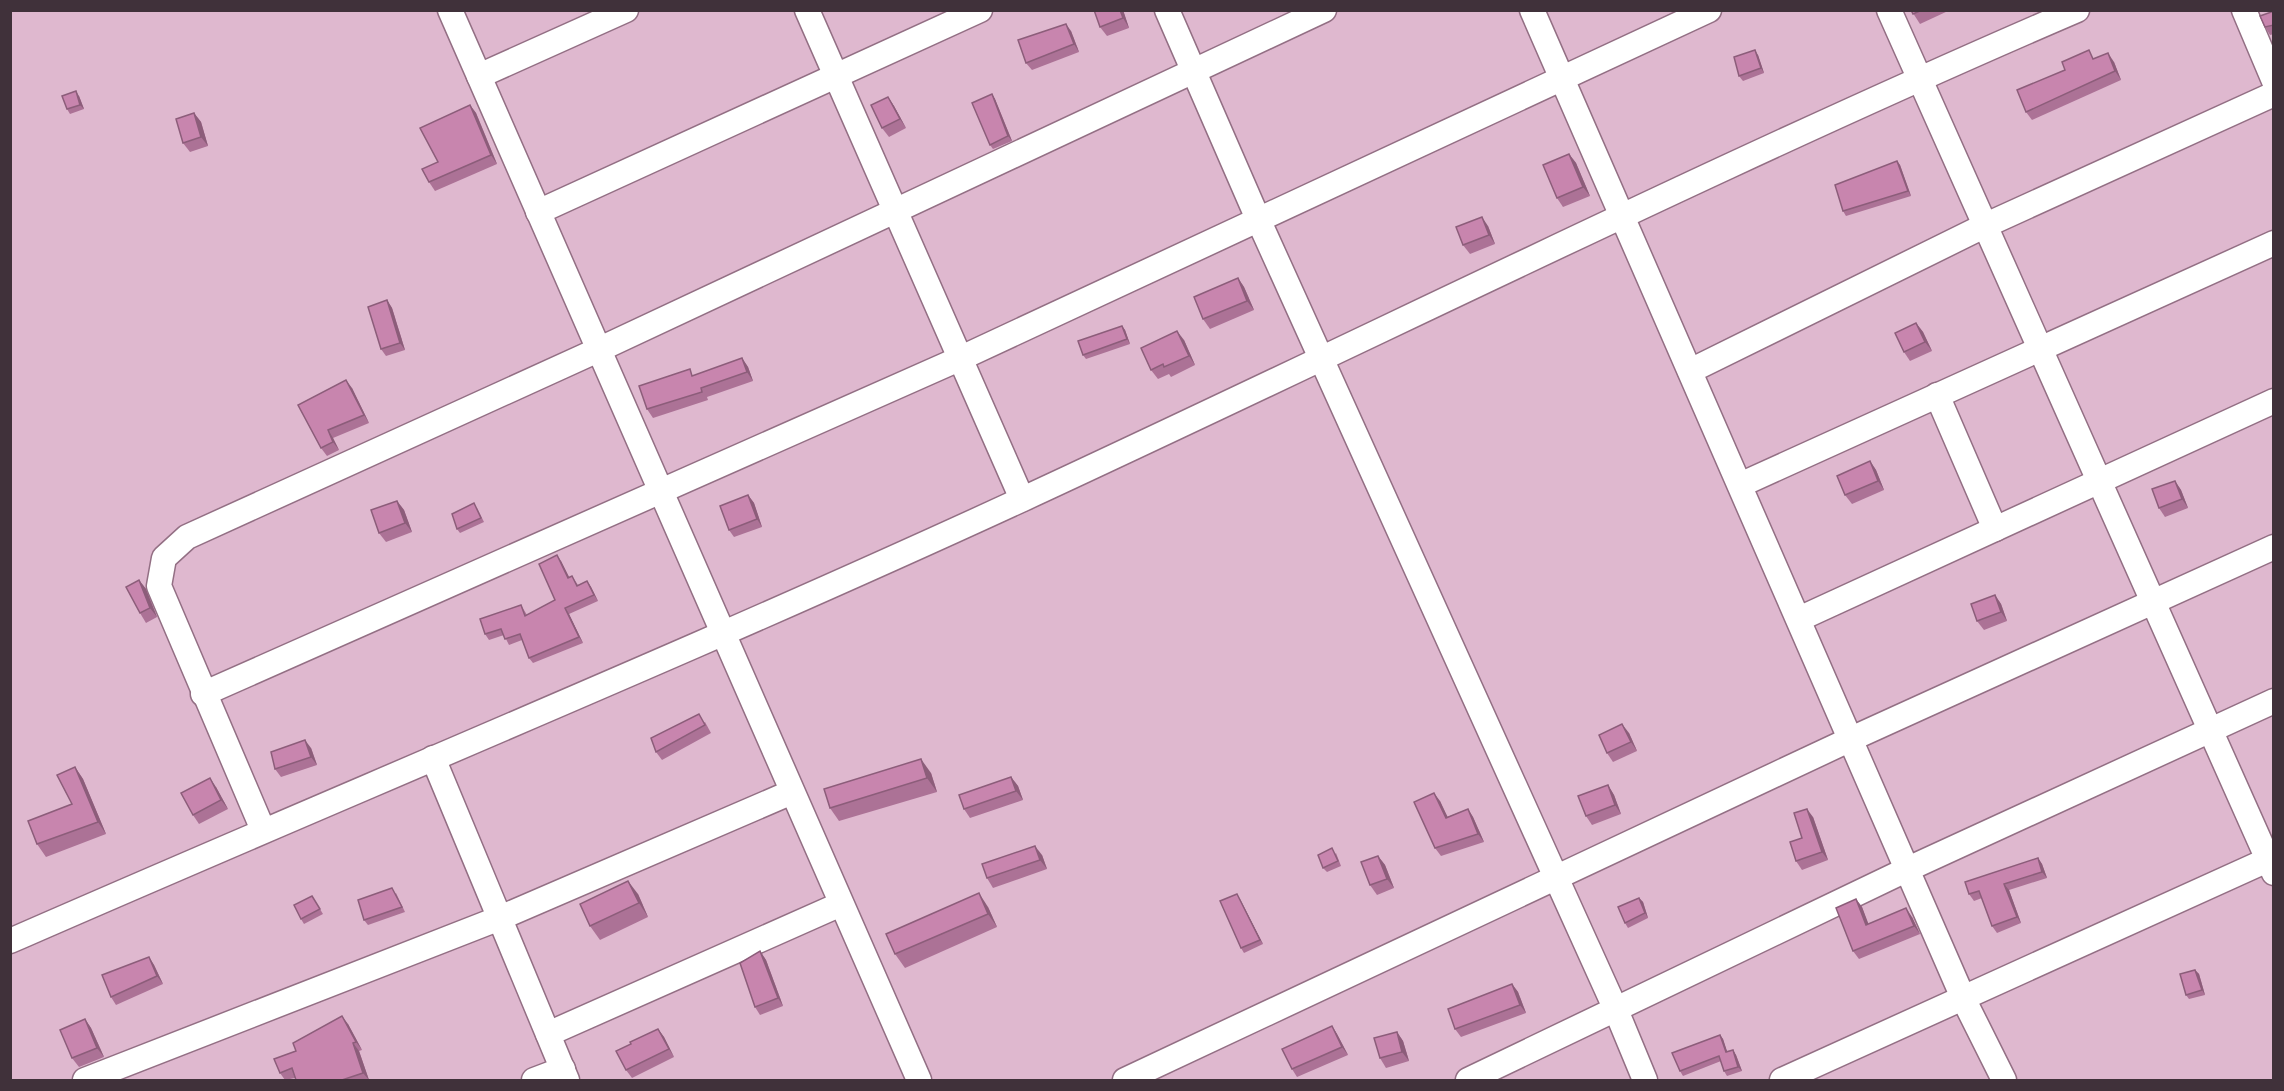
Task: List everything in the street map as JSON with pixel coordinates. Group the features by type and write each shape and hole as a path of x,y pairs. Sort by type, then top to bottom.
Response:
{"street":[{"path":"450,10 919,1080"},
{"path":"479,76 627,10"},
{"path":"807,10 1022,499"},
{"path":"538,212 980,10"},
{"path":"1167,10 1320,358 1616,1010 1645,1080"},
{"path":"263,830 203,694 159,586 164,558 187,537 598,350 1324,10"},
{"path":"1532,10 1964,1000 2004,1080"},
{"path":"203,694 659,489 959,358 1709,10"},
{"path":"1782,1080 2271,863 2152,602 1889,10"},
{"path":"10,941 722,633 1022,499 1621,215 1919,78 2077,10"},
{"path":"2244,10 2274,81"},
{"path":"1690,371 1984,226 2274,94"},
{"path":"1740,485 2274,243"},
{"path":"1937,395 1995,529"},
{"path":"1799,619 2274,401"},
{"path":"1125,1080 1851,739 2274,547"},
{"path":"1468,1080 1908,868 2274,701"},
{"path":"433,758 565,1075 534,1080"},
{"path":"86,1080 500,918 792,792"},
{"path":"548,1034 841,904"}],"building":[{"path":"1094,10 1120,10 1123,18 1100,27"},
{"path":"2274,11 2274,25 2265,27 2260,16"},
{"path":"1066,24 1074,44 1026,63 1018,40"},
{"path":"1755,50 1761,68 1739,76 1734,57"},
{"path":"2089,50 2093,59 2108,53 2115,71 2026,112 2017,90 2065,70 2062,62"},
{"path":"76,91 80,105 67,109 62,96"},
{"path":"992,94 1008,136 990,145 972,103"},
{"path":"888,97 900,119 882,128 871,105"},
{"path":"470,105 491,155 429,182 422,169 438,162 420,128"},
{"path":"194,113 201,137 183,143 176,119"},
{"path":"1569,154 1583,187 1557,198 1543,165"},
{"path":"1897,161 1908,191 1843,211 1835,185"},
{"path":"1482,217 1489,235 1463,245 1456,227"},
{"path":"1238,278 1247,301 1203,319 1194,297"},
{"path":"387,300 400,343 381,349 368,307"},
{"path":"1916,323 1925,342 1904,352 1895,333"},
{"path":"1122,326 1127,339 1083,355 1078,341"},
{"path":"1177,331 1189,356 1151,370 1141,348"},
{"path":"742,358 747,372 701,388 702,392 647,409 639,386 690,369 692,376"},
{"path":"346,380 364,415 328,430 333,442 321,448 298,405"},
{"path":"1870,461 1878,481 1845,495 1837,476"},
{"path":"2175,481 2182,499 2159,508 2152,489"},
{"path":"748,495 757,519 729,530 720,506"},
{"path":"397,501 405,523 379,533 371,510"},
{"path":"474,503 481,518 457,529 452,514"},
{"path":"557,555 568,578 572,576 577,586 587,581 594,595 565,608 579,637 529,658 520,634 505,639 501,629 485,634 480,619 521,605 525,616 555,600 539,564"},
{"path":"139,580 150,608 140,613 126,587"},
{"path":"1995,595 2001,612 1977,621 1971,604"},
{"path":"699,714 705,725 656,752 651,738"},
{"path":"1622,724 1631,742 1607,753 1599,735"},
{"path":"305,740 311,757 275,769 271,752"},
{"path":"921,759 927,778 830,808 824,789"},
{"path":"75,767 98,822 37,844 28,821 72,804 57,775"},
{"path":"1011,777 1016,791 964,809 959,795"},
{"path":"210,778 221,800 193,815 181,793"},
{"path":"1608,785 1615,805 1586,816 1578,796"},
{"path":"1434,793 1446,818 1468,809 1478,834 1435,848 1414,802"},
{"path":"1807,809 1822,852 1796,861 1790,842 1802,838 1794,813"},
{"path":"1035,846 1040,860 987,878 982,864"},
{"path":"1332,848 1338,861 1323,868 1318,855"},
{"path":"1378,856 1387,879 1370,885 1361,862"},
{"path":"2038,858 2042,872 2004,884 2017,917 1992,926 1979,891 1969,894 1965,882"},
{"path":"628,881 639,903 590,926 580,904"},
{"path":"392,888 402,907 364,920 358,900"},
{"path":"979,893 988,914 895,954 886,934"},
{"path":"1237,894 1260,940 1241,948 1220,901"},
{"path":"312,896 320,909 301,919 294,905"},
{"path":"1639,898 1645,913 1625,923 1618,907"},
{"path":"1856,899 1866,925 1906,908 1914,926 1853,951 1836,908"},
{"path":"760,951 778,998 755,1007 740,963"},
{"path":"149,957 157,976 111,997 102,975"},
{"path":"2195,970 2202,990 2186,995 2180,974"},
{"path":"1512,984 1520,1005 1455,1029 1448,1009"},
{"path":"342,1016 356,1042 353,1043 363,1073 342,1080 296,1080 292,1068 280,1073 274,1059 296,1051 293,1043"},
{"path":"85,1019 97,1048 72,1058 60,1030"},
{"path":"1332,1026 1342,1047 1292,1069 1282,1049"},
{"path":"658,1029 669,1049 626,1070 616,1051"},
{"path":"1397,1032 1402,1052 1380,1058 1374,1038"},
{"path":"1720,1035 1726,1052 1733,1050 1738,1067 1724,1071 1719,1056 1680,1071 1672,1053"}]}
